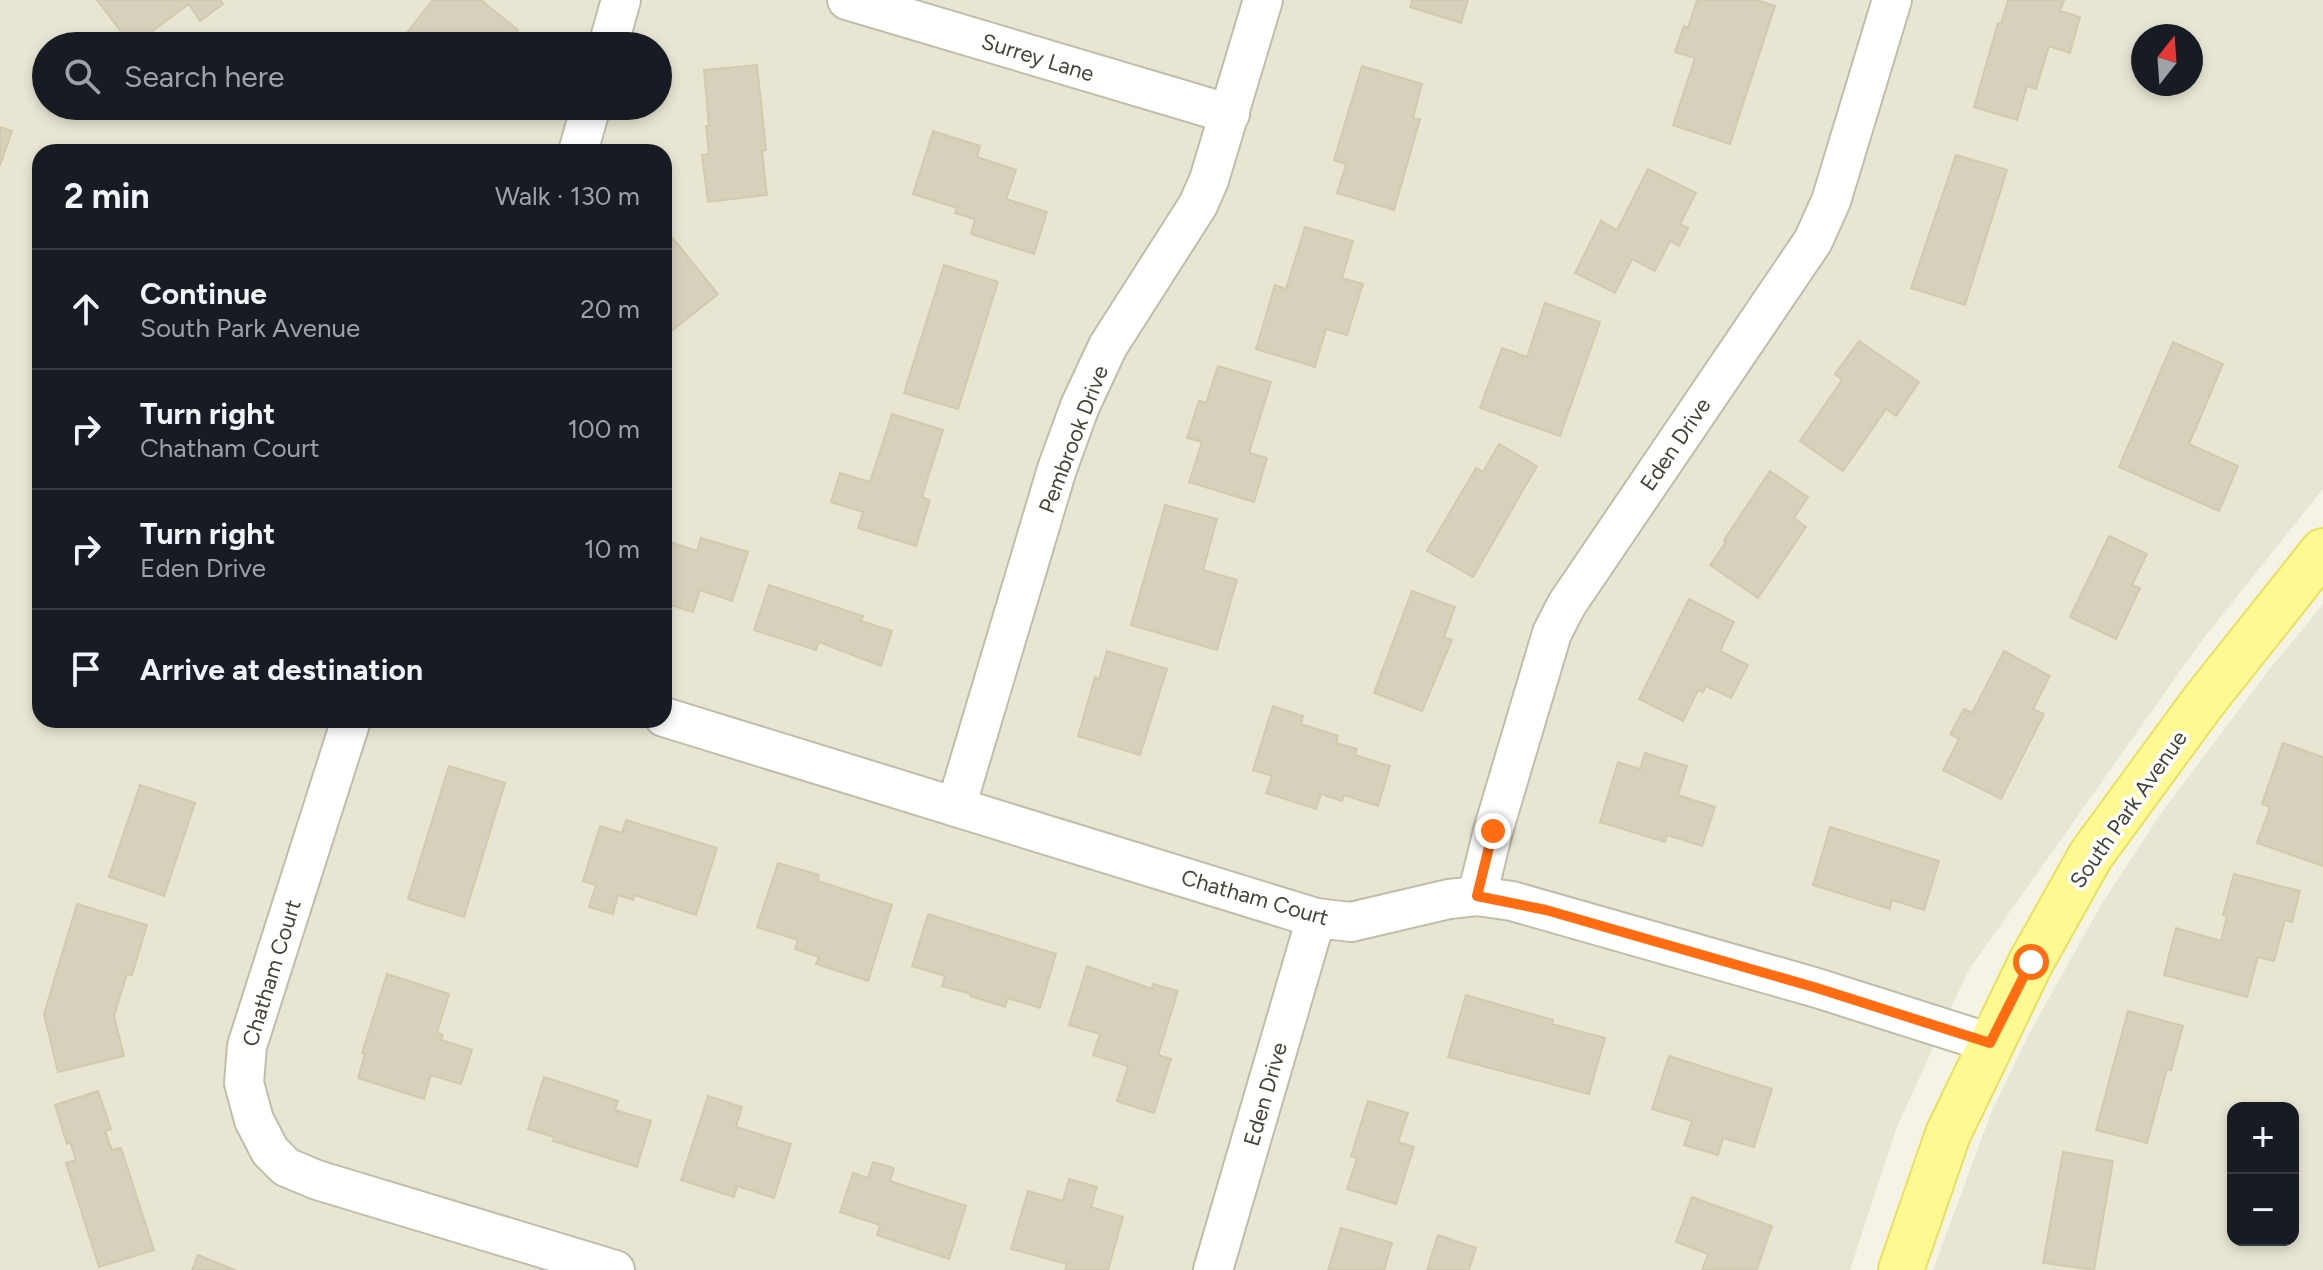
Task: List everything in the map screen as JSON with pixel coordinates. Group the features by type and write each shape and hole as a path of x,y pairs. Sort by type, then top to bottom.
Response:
{"main road":[{"name":"South Park Avenue","path":"1901,1270 1948,1134 2031,962 2091,855 2203,702 2323,551"}],"street":[{"path":"612,32 621,0"},
{"name":"Surrey Lane","path":"847,0 1230,114"},
{"name":"Pembrook Drive","path":"956,807 1057,469 1080,406 1108,346 1198,205 1230,114 1263,0"},
{"name":"Eden Drive","path":"1477,896 1493,831 1552,633 1567,604 1813,241 1831,201 1892,0"},
{"path":"580,144 587,120"},
{"name":"Chatham Court","path":"672,719 1316,918 1351,922 1449,899 1477,896 1512,901 1817,988 1990,1043"},
{"name":"Chatham Court","path":"348,728 247,1046 244,1083 254,1120 270,1151 286,1167 307,1176 615,1270"},
{"name":"Eden Drive","path":"1213,1270 1316,918"}],"shaded area":[{"path":"0,0 2323,0 2323,489 2200,643 1968,971 1897,1127 1850,1270 0,1270"},
{"path":"2323,604 2323,1270 1933,1270 1991,1113 2030,1032 2101,905 2159,816 2265,675"}],"building":[{"path":"97,0 220,0 223,4 200,21 189,4 151,32 121,32"},
{"path":"433,0 481,0 518,30 516,32 407,32"},
{"path":"1412,0 1468,0 1461,23 1410,7"},
{"path":"1697,0 1757,0 1775,6 1730,144 1673,125 1695,58 1675,52 1684,26 1688,28"},
{"path":"2008,0 2064,0 2060,11 2080,17 2070,53 2049,46 2036,89 2027,86 2017,120 1974,107 1998,23 2001,24"},
{"path":"757,65 766,150 762,151 767,195 708,202 702,155 709,154 704,70"},
{"path":"1362,66 1422,84 1413,118 1420,119 1394,210 1337,193 1346,164 1334,160"},
{"path":"0,127 12,131 0,166"},
{"path":"933,131 980,146 977,157 1016,170 1006,199 1047,212 1034,254 971,234 975,219 955,213 957,208 913,194"},
{"path":"1956,155 2007,170 1965,305 1911,288"},
{"path":"1648,169 1696,193 1680,224 1688,228 1679,246 1670,241 1655,271 1632,259 1615,293 1575,273 1601,221 1617,230"},
{"path":"1305,227 1353,241 1342,278 1363,284 1347,335 1326,329 1315,367 1256,349 1275,285 1286,289"},
{"path":"672,237 718,294 672,331"},
{"path":"944,265 998,282 958,409 904,393"},
{"path":"1545,303 1600,322 1560,436 1480,408 1502,348 1527,357"},
{"path":"1859,341 1919,382 1896,416 1886,409 1843,471 1800,441 1842,380 1835,374"},
{"path":"2173,342 2223,364 2189,444 2238,466 2219,511 2119,467"},
{"path":"1218,366 1271,382 1249,453 1267,458 1254,502 1189,482 1202,442 1187,438 1199,401 1206,403"},
{"path":"892,414 943,430 922,497 930,500 916,546 858,528 863,512 831,502 840,473 870,482"},
{"path":"1499,444 1537,466 1473,577 1427,551 1476,468 1483,472"},
{"path":"1770,471 1808,497 1794,518 1806,527 1758,598 1710,565"},
{"path":"1165,505 1217,519 1203,570 1237,580 1217,650 1131,625"},
{"path":"2109,536 2147,554 2132,585 2140,588 2116,639 2070,617"},
{"path":"701,538 748,552 732,601 700,590 693,612 672,605 672,543 697,551"},
{"path":"769,585 863,616 861,621 892,631 881,666 819,642 816,650 754,630"},
{"path":"1412,591 1455,607 1444,637 1452,640 1422,711 1374,693"},
{"path":"1689,599 1734,622 1720,651 1748,665 1731,698 1706,686 1703,692 1698,690 1683,721 1639,699"},
{"path":"1107,651 1167,669 1140,755 1078,736 1095,677 1099,679"},
{"path":"2004,651 2050,676 2033,709 2044,714 2001,799 1943,770 1959,739 1950,734 1964,709 1972,713"},
{"path":"1273,706 1303,716 1301,724 1338,736 1336,743 1357,749 1355,755 1390,766 1378,806 1344,795 1342,801 1321,794 1316,809 1266,793 1272,776 1253,770"},
{"path":"2283,743 2323,757 2323,866 2257,843 2270,807 2262,804"},
{"path":"1645,753 1687,766 1678,795 1715,807 1702,846 1667,835 1665,842 1600,822 1618,762 1640,769"},
{"path":"449,766 505,783 464,917 408,899"},
{"path":"140,785 195,803 164,896 109,877"},
{"path":"626,820 717,848 696,915 635,895 633,900 618,895 613,914 589,907 596,885 583,881 600,826 622,833"},
{"path":"1830,827 1939,861 1924,910 1892,900 1890,909 1813,885"},
{"path":"778,863 819,875 818,881 892,905 868,981 816,964 819,957 795,949 798,940 757,927"},
{"path":"2234,874 2300,891 2292,922 2285,920 2274,961 2258,957 2247,997 2164,975 2176,928 2221,941 2227,916 2223,915"},
{"path":"77,904 147,925 132,975 127,974 114,1016 124,1056 58,1072 44,1014"},
{"path":"928,914 1056,954 1040,1008 1008,998 1005,1007 970,996 942,986 945,976 912,966"},
{"path":"1087,966 1152,989 1153,984 1178,991 1158,1055 1171,1059 1154,1113 1117,1101 1128,1066 1093,1055 1100,1034 1069,1025"},
{"path":"387,974 449,994 437,1033 443,1035 441,1040 472,1050 461,1084 431,1075 424,1099 358,1078 365,1054 362,1053"},
{"path":"1466,995 1605,1038 1589,1094 1448,1057"},
{"path":"2128,1011 2183,1026 2171,1070 2167,1069 2147,1143 2096,1130"},
{"path":"1669,1056 1772,1089 1754,1147 1723,1138 1718,1155 1684,1145 1692,1121 1652,1109"},
{"path":"544,1077 618,1101 615,1110 651,1121 637,1167 553,1141 554,1137 528,1129"},
{"path":"98,1091 111,1129 105,1131 112,1150 121,1148 154,1250 99,1267 66,1163 76,1160 70,1142 67,1144 55,1105"},
{"path":"708,1096 742,1107 736,1127 791,1144 774,1198 737,1186 734,1197 681,1180"},
{"path":"1368,1101 1408,1113 1398,1142 1414,1147 1396,1204 1347,1189 1357,1158 1351,1156"},
{"path":"2063,1152 2113,1161 2094,1270 2043,1263"},
{"path":"873,1162 894,1168 890,1181 966,1206 949,1259 877,1235 880,1225 840,1212 853,1173 868,1178"},
{"path":"1069,1179 1097,1187 1091,1207 1123,1217 1108,1270 1065,1270 1067,1264 1011,1249 1028,1191 1063,1201"},
{"path":"1692,1197 1772,1226 1757,1269 1702,1270 1708,1254 1676,1242"},
{"path":"1341,1228 1392,1243 1384,1270 1328,1270"},
{"path":"1438,1235 1476,1248 1469,1270 1427,1270"},
{"path":"198,1255 235,1270 192,1270"}],"route":[{"path":"1493,831 1477,896 1546,910 1817,988 1990,1043 2031,962"}]}
